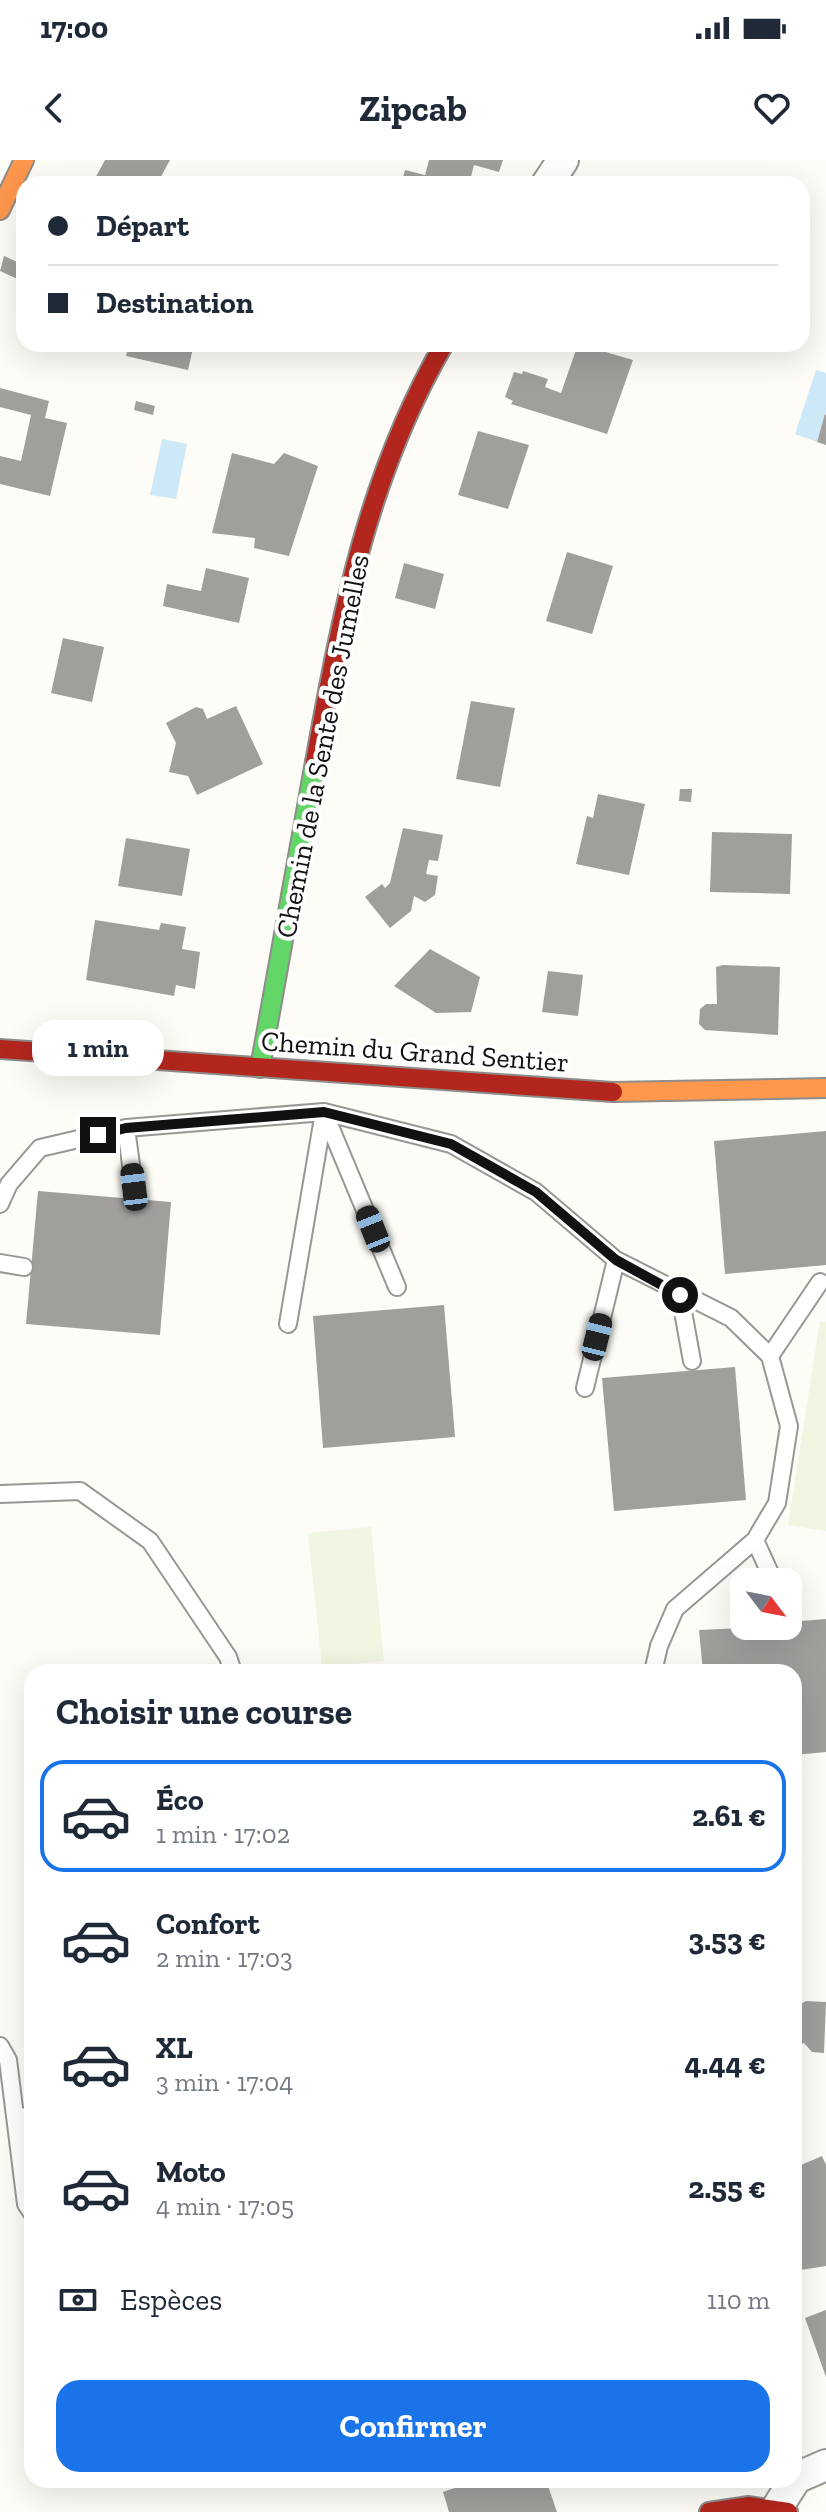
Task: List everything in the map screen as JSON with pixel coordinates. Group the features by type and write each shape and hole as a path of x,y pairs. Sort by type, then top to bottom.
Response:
{"street":[{"path":"0,210 16,177"},
{"name":"Chemin de la Sente des Jumelles","path":"260,1068 339,629 383,466 414,389 439,352"},
{"name":"Chemin du Grand Sentier","path":"0,1049 620,1093 826,1088"},
{"path":"802,2475 826,2465"},
{"path":"709,2512 730,2506 782,2510 792,2488"}],"lane":[{"path":"324,1112 397,1287"},
{"path":"288,1324 324,1112"},
{"path":"0,1204 9,1184 40,1148 126,1128 324,1112 451,1144 536,1192 616,1260 680,1295 731,1318 770,1356 789,1426 777,1503 755,1540 675,1609 655,1664"},
{"path":"126,1128 134,1187"},
{"path":"585,1388 616,1260"},
{"path":"0,1263 24,1267"},
{"path":"770,1356 820,1282"},
{"path":"680,1295 692,1361"},
{"path":"0,1494 80,1491 150,1541 230,1664"},
{"path":"755,1540 768,1568"},
{"path":"0,2046 8,2060 24,2117"}],"green space":[{"path":"820,1321 826,1322 826,1531 788,1525"},
{"path":"371,1527 384,1661 322,1664 308,1533"}],"water":[{"path":"816,370 826,373 826,412 817,442 795,434"},
{"path":"162,439 187,444 176,499 150,495"}],"building":[{"path":"105,160 170,160 161,176 96,176"},
{"path":"429,160 503,160 499,172 474,165 471,176 403,176 405,170 425,175"},
{"path":"4,256 16,261 16,278 0,271"},
{"path":"127,352 192,352 188,370 126,356"},
{"path":"575,352 606,352 633,360 607,434 511,404 513,401 505,397 514,372 522,374 523,371 548,379 545,387 561,393"},
{"path":"0,388 49,401 45,418 67,423 50,496 0,484 0,456 21,461 31,415 0,407"},
{"path":"136,401 155,406 153,415 134,410"},
{"path":"826,415 826,445 817,442"},
{"path":"478,431 529,445 508,509 458,495"},
{"path":"232,453 274,464 284,453 318,466 289,556 254,548 255,538 212,533"},
{"path":"567,552 613,566 592,634 546,621"},
{"path":"404,563 444,574 435,609 395,598"},
{"path":"206,568 249,578 239,623 163,606 167,584 201,591"},
{"path":"63,638 104,647 92,702 51,693"},
{"path":"471,701 515,708 500,787 456,779"},
{"path":"236,706 263,764 197,795 188,776 169,772 176,743 166,723 196,707 203,709 207,719"},
{"path":"680,789 692,789 691,802 679,801"},
{"path":"598,794 645,804 629,875 576,864 587,816 593,818"},
{"path":"403,828 443,835 438,861 429,860 426,874 438,876 435,895 425,902 414,896 411,911 390,928 365,897 382,884 385,888 390,883"},
{"path":"712,832 792,834 790,894 710,892"},
{"path":"126,838 190,849 182,896 118,886"},
{"path":"95,920 159,930 161,923 186,927 182,949 200,952 195,989 176,985 174,996 86,980"},
{"path":"430,949 480,977 471,1012 436,1013 394,986"},
{"path":"716,967 780,967 778,1035 705,1030 699,1024 700,1009 706,1004 717,1004"},
{"path":"548,971 583,975 578,1016 542,1012"},
{"path":"826,1131 826,1265 725,1274 714,1141"},
{"path":"38,1191 171,1202 160,1335 26,1324"},
{"path":"444,1305 455,1437 323,1448 313,1316"},
{"path":"735,1367 746,1500 614,1511 602,1378"},
{"path":"826,1619 826,1752 802,1754 802,1664 702,1664 699,1630 730,1629 730,1640 802,1640 802,1621"},
{"path":"826,2002 824,2053 812,2052 802,2044 802,2003"},
{"path":"822,2156 826,2165 826,2266 802,2270 802,2165"},
{"path":"826,2310 826,2377 805,2318"},
{"path":"455,2488 549,2488 557,2512 449,2512 443,2492"}],"traffic: fast":[{"path":"260,1068 315,762"}],"traffic: slow":[{"path":"16,176 24,160"},
{"path":"0,210 16,177"},
{"path":"613,1092 826,1088"}],"traffic: jam":[{"path":"315,762 347,599 376,495 417,394 440,352"},
{"path":"0,1049 613,1092"},
{"path":"709,2512 749,2506 788,2512"}],"route":[{"path":"98,1135 126,1128 324,1112 451,1144 536,1192 616,1260 680,1295"}]}
